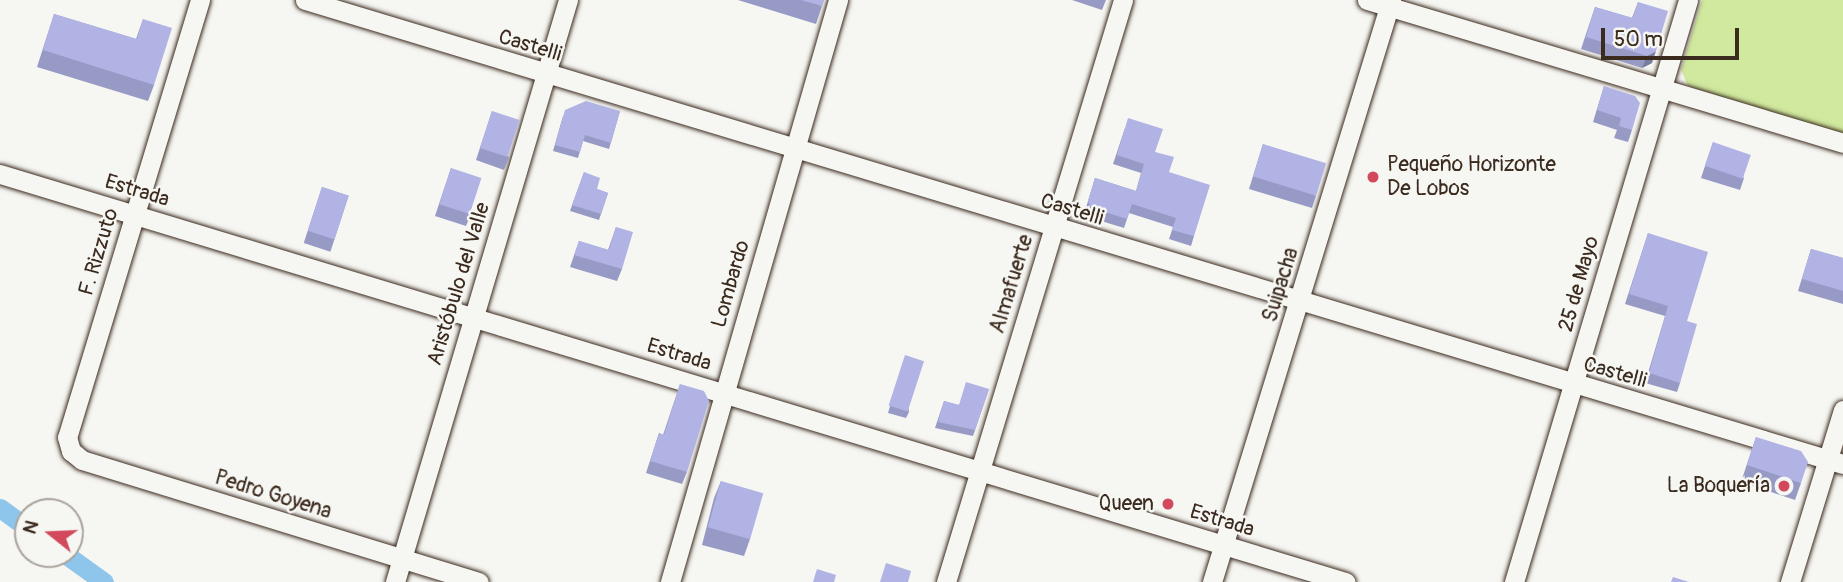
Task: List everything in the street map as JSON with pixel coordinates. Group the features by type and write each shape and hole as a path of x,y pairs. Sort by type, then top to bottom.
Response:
{"street":[{"name":"F. Rizzuto","path":"67,437 200,0"},
{"name":"Castelli","path":"304,0 1299,303 1836,462"},
{"name":"Aristóbulo del Valle","path":"395,582 568,0"},
{"name":"Lombardo","path":"670,582 838,0"},
{"name":"Almafuerte","path":"946,582 1123,0"},
{"path":"1367,0 1390,3 1843,143"},
{"name":"25 de Mayo","path":"1514,582 1688,0"},
{"name":"Suipacha","path":"1212,582 1390,3"},
{"name":"Estrada","path":"0,174 1345,582"},
{"path":"1790,582 1836,462 1843,410"},
{"name":"Pedro Goyena","path":"67,437 71,451 82,460 479,582"}],"green space":[{"path":"1702,0 1843,0 1843,135 1688,86 1681,70"}],"building":[{"path":"801,0 824,0 822,6"},
{"path":"1638,2 1668,11 1656,51 1647,56 1586,37 1595,7 1633,18"},
{"path":"54,14 137,39 143,19 172,28 154,85 43,50"},
{"path":"1604,86 1635,96 1640,103 1632,130 1619,126 1621,118 1597,110"},
{"path":"586,101 620,111 611,143 585,135 580,152 555,145 565,110"},
{"path":"492,111 520,120 508,157 480,148"},
{"path":"1128,118 1163,129 1155,152 1174,157 1169,172 1210,185 1194,236 1172,230 1176,218 1132,204 1127,219 1092,208 1088,201 1095,178 1136,191 1144,164 1117,155"},
{"path":"1713,142 1751,155 1743,179 1705,166"},
{"path":"1263,144 1326,163 1316,196 1253,177"},
{"path":"451,168 481,178 470,214 439,204"},
{"path":"584,172 600,178 597,189 608,193 601,214 572,205"},
{"path":"322,187 349,196 334,239 308,231"},
{"path":"616,227 633,232 622,269 574,255 579,241 609,250"},
{"path":"1648,233 1708,252 1687,321 1697,324 1680,383 1649,373 1668,306 1629,294"},
{"path":"1811,249 1843,258 1843,291 1802,279"},
{"path":"905,355 924,361 908,412 889,405"},
{"path":"966,382 989,389 975,430 938,422 944,401 959,405"},
{"path":"680,384 704,391 709,401 687,472 650,461 659,433 664,435"},
{"path":"1756,437 1801,451 1808,462 1801,483 1747,465"},
{"path":"721,481 763,493 750,539 708,527"},
{"path":"886,563 911,571 908,582 880,582"},
{"path":"817,569 836,575 834,582 813,582"},
{"path":"1673,577 1689,582 1671,582"}],"waterway":[{"path":"0,508 14,518"},
{"path":"84,568 104,582"}],"place":[{"name":"Pequeño Horizonte De Lobos","path":"1373,177"},
{"name":"La Boquería","path":"1784,486"},
{"name":"Queen","path":"1168,504"}]}
